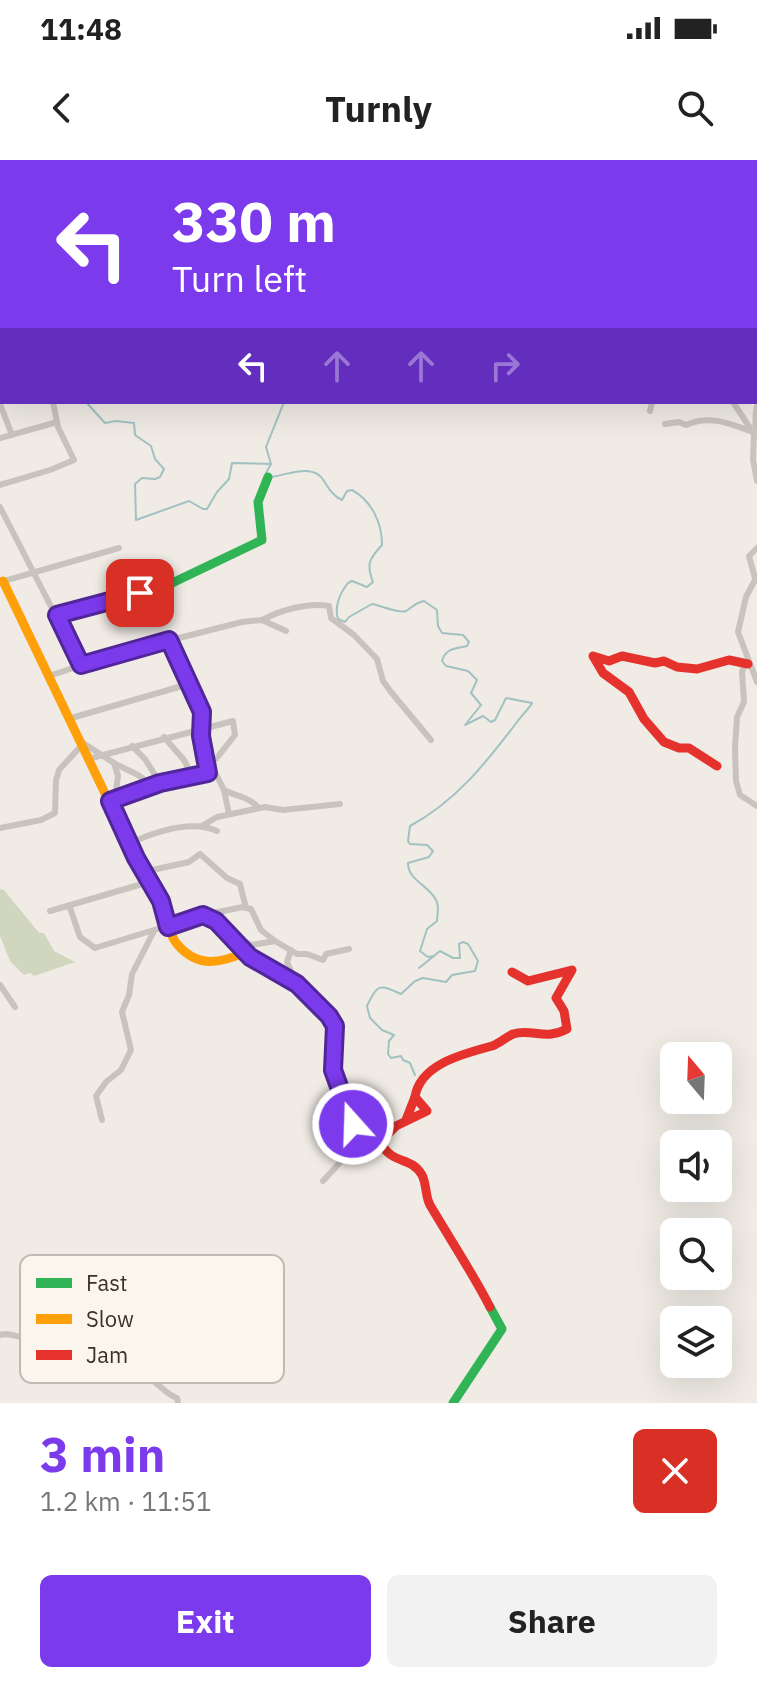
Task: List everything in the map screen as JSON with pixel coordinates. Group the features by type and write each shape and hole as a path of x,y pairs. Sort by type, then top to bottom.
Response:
{"street":[{"path":"0,404 12,435"},
{"path":"0,485 74,460 57,422 53,404"},
{"path":"650,411 652,404"},
{"path":"734,404 753,433 757,481"},
{"path":"753,433 757,428 754,416 757,406"},
{"path":"665,424 679,422 686,425 698,419 719,421 753,433"},
{"path":"0,438 57,422"},
{"path":"57,615 170,584 199,573 262,540 258,502 268,477"},
{"path":"0,507 81,665"},
{"path":"119,548 1,582 79,743 112,799 128,844 165,910 168,927 176,943 209,962 220,963 246,952"},
{"path":"757,548 749,556 757,591"},
{"path":"755,579 746,597 738,632 747,663 757,682"},
{"path":"48,680 49,675 56,672 169,640 320,604 329,606 331,618 354,635 377,659 383,681 403,710 431,740"},
{"path":"262,620 286,631"},
{"path":"112,799 160,783 208,773 200,728 202,712 169,640"},
{"path":"717,766 689,748 664,742 644,719 629,692 603,673 592,654 609,661 622,656 697,669 702,665 717,665 731,659 747,663"},
{"path":"747,663 744,702 737,717 734,766 740,795 757,806"},
{"path":"68,719 189,684"},
{"path":"88,759 233,721 235,735 216,759 207,762"},
{"path":"164,737 184,760 192,775"},
{"path":"79,743 129,772 143,776 152,786"},
{"path":"0,828 41,820 55,813 59,770 79,743"},
{"path":"132,746 145,759 160,783"},
{"path":"112,799 118,776 114,763"},
{"path":"217,776 224,790 229,814"},
{"path":"224,790 244,796 259,808"},
{"path":"202,826 217,817 259,808 283,810 340,804"},
{"path":"128,844 180,827 202,826 217,831"},
{"path":"143,872 189,862 200,854 227,878 240,884 246,908"},
{"path":"50,911 149,882"},
{"path":"69,905 80,937 95,948 203,915 246,908 251,909 261,930 297,954 323,960 326,954 349,949"},
{"path":"203,915 216,921 259,963 297,984"},
{"path":"102,1120 96,1096 106,1082 121,1070 131,1050 122,1012 129,995 132,974 154,931"},
{"path":"230,935 252,945 275,941"},
{"path":"291,950 287,962 297,984 335,1026 333,1070 341,1092 354,1112 350,1144 354,1146"},
{"path":"406,1120 417,1084 433,1067 495,1045 515,1033 554,1036 567,1029 564,1011 556,998 572,970 532,981 524,981 512,972"},
{"path":"0,985 15,1007"},
{"path":"380,1142 393,1126 427,1111 415,1097"},
{"path":"323,1181 368,1132 380,1142 385,1154 397,1162 411,1163 420,1171 427,1183 428,1203 451,1235 457,1252 466,1261 502,1329 453,1403"},
{"path":"0,1335 5,1333 20,1337"},
{"path":"157,1383 169,1395 184,1403"}],"green space":[{"path":"0,889 39,933 44,933 54,951 75,962 34,976 30,973 24,975 10,961 0,936"}],"waterway":[{"path":"88,404 105,423 134,423 135,435 151,446 155,459 164,469 160,477 142,478 135,484 136,520 189,501 207,509 229,479 232,463 271,464 266,473"},
{"path":"271,464 266,447 283,404"},
{"path":"271,477 301,471 314,472 339,498 342,500 347,491 352,490 365,500 374,513 382,545 370,562 373,582 367,587 352,581 348,583 338,600 338,619 345,622 372,604 403,612 424,601 437,610 438,626 442,633 463,635 469,642 467,646 448,652 442,661 446,666 468,671 477,680 471,693 481,705 465,725 483,716 491,722 495,720 506,698 532,703 469,780 441,805 410,826 410,844 427,845 433,851 429,857 408,863 409,869 433,895 438,907 437,921 427,929 420,951 428,957 434,956 419,968 440,951 460,958 459,944 463,942 468,944 478,961 475,971 452,975 446,982 423,978 401,994 380,988 371,998 367,1006 370,1018 382,1030 394,1035 389,1041 388,1054 391,1058 401,1056 410,1063 415,1075"}],"traffic: fast":[{"path":"57,615 170,584 262,540 258,502 268,477"},
{"path":"453,1403 502,1329 490,1307"}],"traffic: slow":[{"path":"3,581 136,858 159,896 174,940 193,957 210,962 246,952"}],"traffic: jam":[{"path":"717,766 689,748 664,742 644,719 629,692 603,673 593,656 609,661 622,656 655,663 664,661 677,667 697,669 729,660 748,664"},
{"path":"415,1097 425,1076 444,1062 492,1046 513,1034 552,1034 567,1029 564,1011 556,998 572,970 528,981 512,972"},
{"path":"406,1120 415,1097 427,1111 396,1126 380,1142 390,1154 412,1165 422,1175 430,1205 490,1307"}],"route":[{"path":"140,593 57,615 81,665 169,640 202,712 200,728 208,773 160,783 110,801 124,835 161,901 168,927 203,915 216,921 250,957 297,984 329,1016 335,1026 333,1070 341,1092 354,1112 353,1124"}]}
